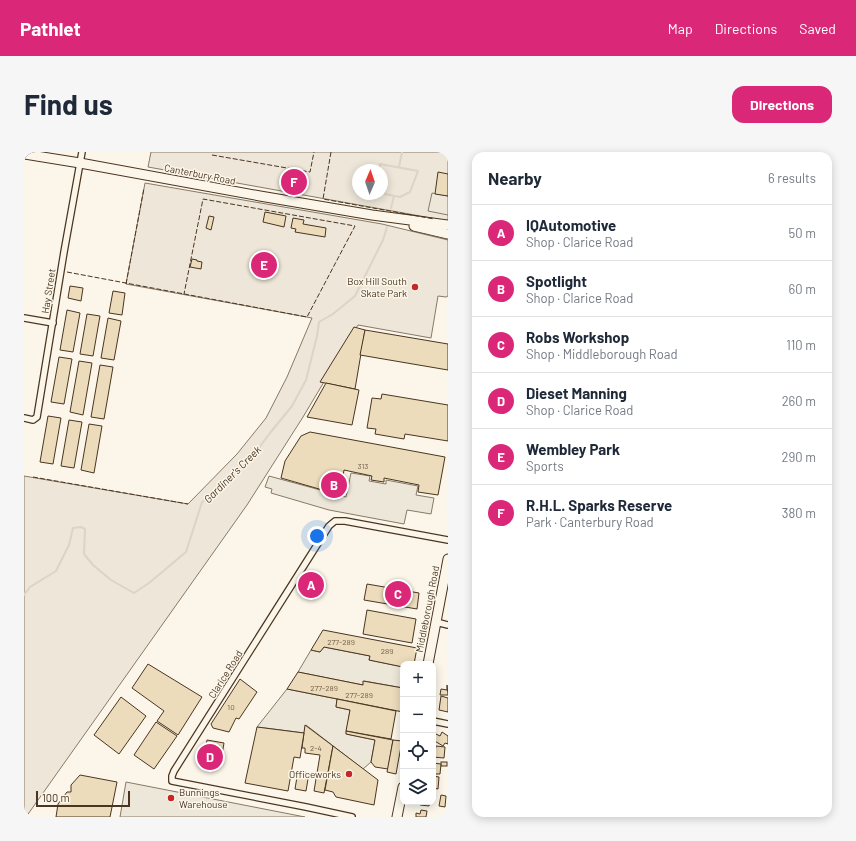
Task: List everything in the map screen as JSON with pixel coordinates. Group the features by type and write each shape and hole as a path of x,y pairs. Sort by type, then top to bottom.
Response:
{"main road":[{"name":"Canterbury Road","path":"24,154 372,215 448,225"},
{"name":"Canterbury Road","path":"372,215 448,234"},
{"name":"Middleborough Road","path":"429,661 448,559"},
{"path":"397,817 400,802"}],"street":[{"name":"Hay Street","path":"24,418 33,420 37,417 82,152"},
{"path":"24,318 53,323"},
{"name":"Clarice Road","path":"352,817 172,781 172,776 329,526 335,521 345,521 448,540"},
{"path":"436,622 448,625"},
{"path":"436,722 448,724"}],"shaded area":[{"path":"151,152 448,152 448,221 148,167"},
{"path":"145,183 382,224 448,240 448,296 438,296 431,338 358,325 303,417 247,505 26,817 24,817 24,476 188,504 237,454 266,418 287,377 312,318 126,284"},
{"path":"432,193 448,196 448,215 428,211"},
{"path":"351,473 370,476 369,481 386,484 386,480 418,486 416,495 434,498 431,514 407,510 404,524 329,510 271,493 272,489 265,487 269,476 346,497"},
{"path":"324,647 370,656 369,660 400,666 400,687 364,681 363,685 298,672 311,650 320,652"},
{"path":"287,689 337,699 336,707 350,710 346,734 375,740 371,762 363,769 306,725 304,733 257,727"},
{"name":"Bunnings Warehouse","path":"126,782 305,817 120,817"}],"building":[{"path":"438,172 448,174 448,196 435,194"},
{"path":"265,212 286,216 284,227 263,222"},
{"path":"209,216 214,217 211,230 206,228"},
{"path":"293,218 304,220 303,224 326,228 325,237 295,232 296,229 291,228"},
{"path":"192,259 202,262 201,269 190,267"},
{"path":"70,286 83,288 81,301 68,298"},
{"path":"113,291 125,293 122,315 109,313"},
{"path":"67,310 80,313 73,352 60,350"},
{"path":"87,314 100,316 93,356 80,354"},
{"path":"108,318 121,321 114,360 101,358"},
{"path":"354,327 365,330 355,389 320,382"},
{"path":"365,330 448,344 448,370 360,355"},
{"path":"59,357 72,359 64,404 51,402"},
{"path":"79,361 92,363 83,415 70,412"},
{"path":"100,365 113,367 104,419 91,417"},
{"path":"326,383 359,390 352,425 307,417"},
{"path":"382,394 448,405 448,441 405,434 404,439 375,434 376,429 367,428 372,398 381,399"},
{"path":"48,416 61,418 53,464 40,462"},
{"path":"69,420 82,422 74,468 61,466"},
{"path":"89,424 102,426 94,473 81,470"},
{"path":"310,432 445,457 438,495 418,492 419,485 384,478 384,482 371,480 372,476 344,470 340,495 281,478 285,461 301,436"},
{"path":"367,584 419,593 417,609 364,600"},
{"path":"367,610 416,619 412,643 363,634"},
{"path":"323,630 417,648 415,661 400,661 400,666 369,660 370,656 324,647 320,652 311,650"},
{"path":"148,664 202,697 178,735 157,721 164,711 132,688"},
{"path":"298,672 363,685 363,681 400,687 400,711 287,689"},
{"path":"240,679 257,692 239,719 236,718 229,732 213,728 211,724"},
{"path":"447,685 448,695 440,695 441,689 447,690"},
{"path":"441,696 448,698 448,712 439,710"},
{"path":"121,697 146,716 119,754 94,735"},
{"path":"337,699 396,711 391,739 346,731 350,710 336,707"},
{"path":"156,722 177,736 154,769 134,755"},
{"path":"305,725 333,746 324,793 314,791 320,755 305,753 305,748 302,748"},
{"path":"257,727 304,733 300,758 294,757 288,791 245,783"},
{"path":"346,731 393,740 388,769 375,767 371,762 375,740 346,734"},
{"path":"442,732 448,736 448,744 445,743 443,746 436,742 436,734 440,736"},
{"path":"207,740 224,743 220,766 197,762 199,750 205,752"},
{"path":"393,740 400,741 400,752 396,774 387,772"},
{"name":"Officeworks","path":"333,746 378,780 374,805 336,797 333,792 325,790"},
{"path":"436,746 445,747 444,758 436,757"},
{"path":"441,762 447,762 447,766 441,766"},
{"path":"436,763 441,764 440,774 436,774"},
{"path":"298,771 309,773 306,791 295,789"},
{"path":"80,775 117,782 110,817 56,817 58,804 67,792 71,792 71,785"},
{"path":"436,776 439,777 438,789 436,789"},
{"path":"441,795 446,796 445,807 439,806"},
{"path":"421,810 427,811 426,817 416,817 416,813 420,814"}],"waterway":[{"name":"Gardiner's Creek","path":"399,167 402,152"},
{"name":"Gardiner's Creek","path":"388,165 418,171 410,192 400,197 388,195"},
{"name":"Gardiner's Creek","path":"391,208 394,196"},
{"name":"Gardiner's Creek","path":"24,595 30,587 56,571 69,545 73,528 81,527 85,529 84,554 93,565 111,580 134,593 149,583 186,552 202,502 214,494 253,456 292,406 306,380 319,322 333,314 355,296 383,240 387,227"}],"fence":[{"path":"212,155 310,172 314,152"},
{"path":"331,152 323,199 434,219"},
{"path":"126,284 144,188"},
{"path":"67,272 307,317 355,226 203,199 184,294"},
{"path":"33,477 188,504"}],"place":[{"name":"R.H.L. Sparks Reserve","path":"294,182"},
{"name":"Wembley Park","path":"264,265"},
{"name":"Box Hill South Skate Park","path":"415,287"},
{"name":"Spotlight","path":"334,485"},
{"name":"IQAutomotive","path":"311,585"},
{"name":"Robs Workshop","path":"398,594"},
{"name":"Dieset Manning","path":"210,757"},
{"name":"Officeworks","path":"349,774"},
{"name":"Bunnings Warehouse","path":"171,798"}]}
